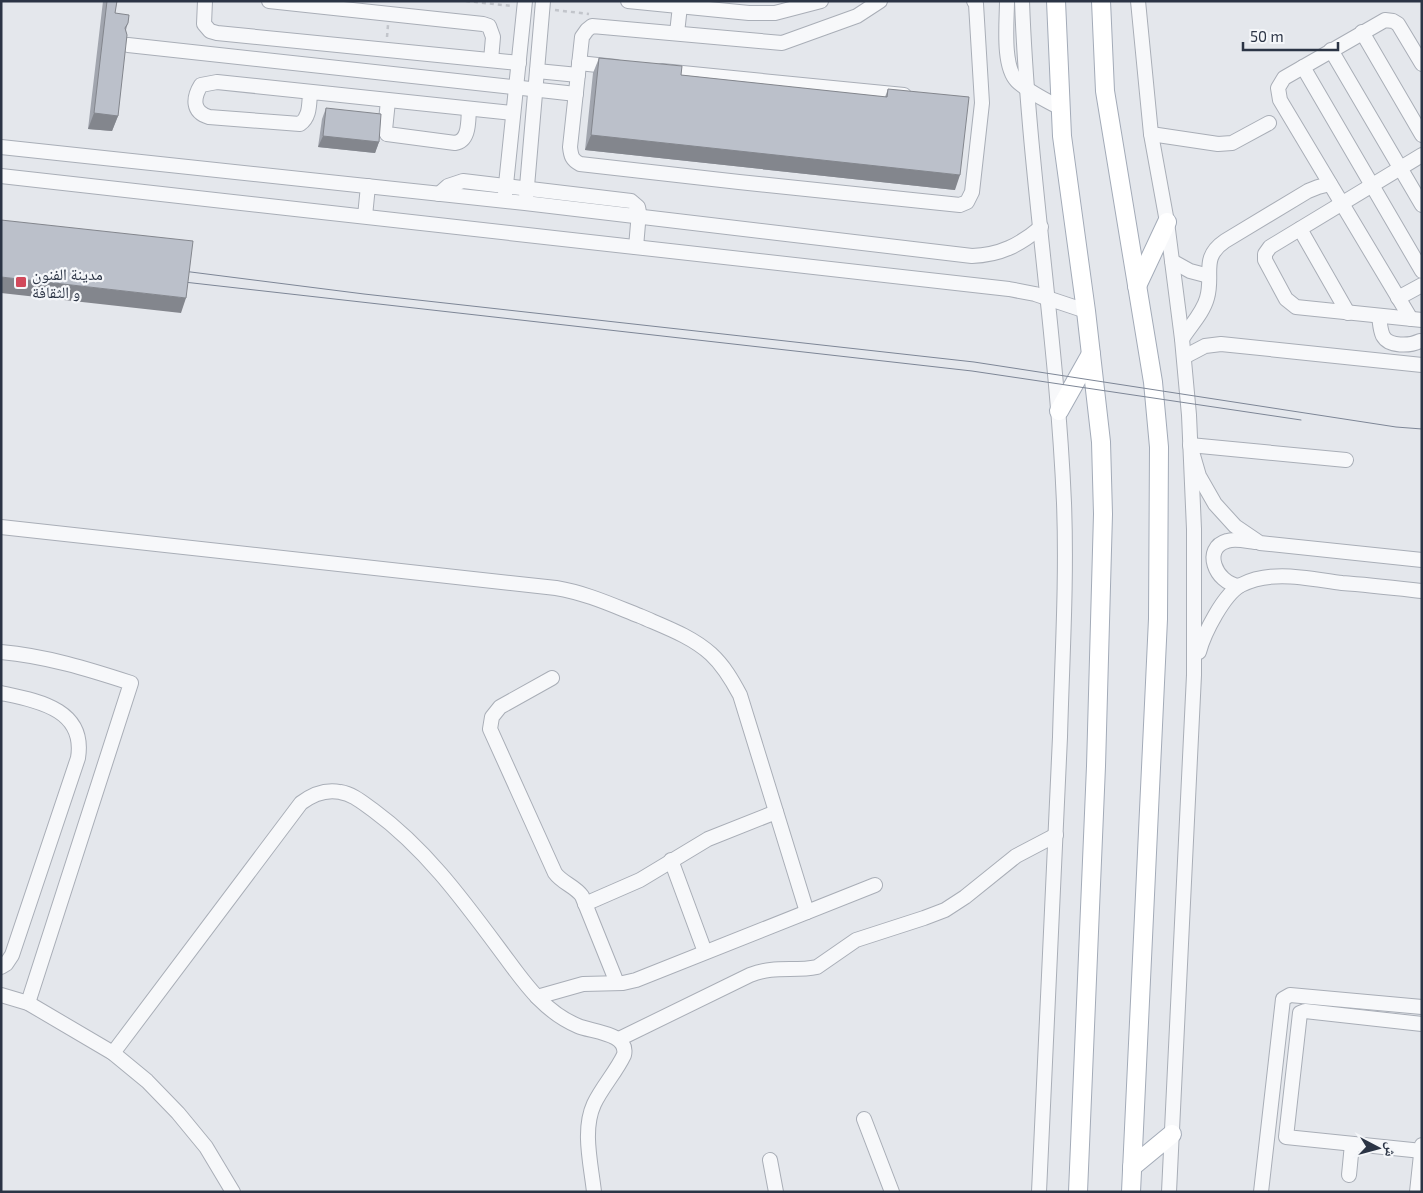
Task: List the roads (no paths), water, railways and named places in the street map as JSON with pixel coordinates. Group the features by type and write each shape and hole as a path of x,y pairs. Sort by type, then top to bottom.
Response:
{"main road":[{"path":"1056,1 1062,136 1086,312 1101,442 1103,514 1096,766 1078,1192"},
{"path":"1101,1 1105,91 1156,410 1159,447 1158,619 1131,1192"},
{"path":"1137,286 1167,222"},
{"path":"1060,411 1091,354"},
{"path":"1132,1167 1172,1134"}],"street":[{"path":"204,1 204,24 210,31 216,33 518,63"},
{"path":"268,1 483,24 489,26 493,37 491,60"},
{"path":"504,201 525,1"},
{"path":"525,203 543,1"},
{"path":"628,1 775,13 822,1"},
{"path":"880,1 848,20 782,43 592,26 582,37 570,147 571,156 574,161 580,164 960,205 967,202 972,192 978,102 976,4 974,1"},
{"path":"1007,1 1008,54 1013,76 1026,88 1060,108"},
{"path":"1022,1 1026,88 1060,411 1064,506 1064,594 1056,835 1039,1192"},
{"path":"1138,1 1152,134 1167,222 1184,357 1195,567 1194,675 1169,1192"},
{"path":"677,33 680,6"},
{"path":"1416,319 1398,298 1280,100 1278,88 1284,78 1381,21 1393,21 1401,28 1422,64"},
{"path":"1362,32 1422,135"},
{"path":"128,45 576,94"},
{"path":"1332,50 1422,205"},
{"path":"1303,67 1422,271"},
{"path":"537,71 628,68"},
{"path":"648,70 914,96"},
{"path":"310,93 308,113 300,124 209,117 201,115 195,102 196,92 201,85 208,82 217,82 513,113"},
{"path":"388,101 385,130 387,134 455,143 460,143 464,138 469,109"},
{"path":"1152,134 1213,144 1266,119"},
{"path":"1,147 525,203 972,256 996,254 1007,250 1041,227"},
{"path":"1416,319 1300,308 1292,305 1286,299 1266,264 1265,254 1270,247 1422,155"},
{"path":"1,176 1002,288 1048,298 1086,312"},
{"path":"439,194 448,186 463,181 631,201 638,207 636,247"},
{"path":"1182,339 1208,298 1211,256 1219,245 1308,191 1318,186 1330,184"},
{"path":"365,216 368,186"},
{"path":"1300,230 1348,313"},
{"path":"1172,261 1190,271 1209,276"},
{"path":"1398,298 1422,284"},
{"path":"1379,316 1381,331 1411,336 1421,341"},
{"path":"1184,357 1205,346 1221,344 1422,365"},
{"path":"1190,445 1346,460"},
{"path":"1190,445 1199,476 1215,504 1236,526 1260,543"},
{"path":"1,527 570,591 596,598 692,639 712,655 728,673 740,695 807,912"},
{"path":"1239,586 1228,583 1219,575 1214,565 1216,550 1223,542 1229,540 1422,560"},
{"path":"1194,675 1200,647 1212,620 1229,596 1239,586 1260,579 1286,576 1422,591"},
{"path":"1,652 48,659 131,683 28,1003"},
{"path":"552,678 500,707 492,717 490,729 553,869 560,879 578,891 585,904 617,983"},
{"path":"1,693 59,710 68,717 74,726 80,747 78,758 12,955 6,964 1,967"},
{"path":"112,1053 301,803 310,796 331,791 341,792 360,801 391,825 428,858 537,997 552,1012 579,1027 619,1039 624,1046 624,1055 596,1099 588,1122 594,1192"},
{"path":"585,904 640,880 708,839 776,812"},
{"path":"619,1039 750,975 768,969 817,967 856,940 946,910 1016,856 1056,835"},
{"path":"672,860 705,952"},
{"path":"537,997 583,984 617,983 636,980 875,885"},
{"path":"1261,1192 1282,1002 1286,996 1290,994 1422,1007"},
{"path":"1,995 28,1003 112,1053 147,1081 178,1113 206,1147 233,1192"},
{"path":"1286,1137 1300,1013 1305,1011 1422,1024"},
{"path":"864,1119 892,1192"},
{"path":"1268,1134 1421,1151"},
{"path":"1349,1175 1352,1144"},
{"path":"1417,1192 1422,1145"},
{"path":"770,1160 776,1192"}],"tram line":[{"path":"175,270 364,294 974,362 1396,427 1422,429"},
{"path":"175,281 972,371 1301,420"}],"place":[{"name":"مدينة الفنون و الثقافة","path":"21,282"}]}
